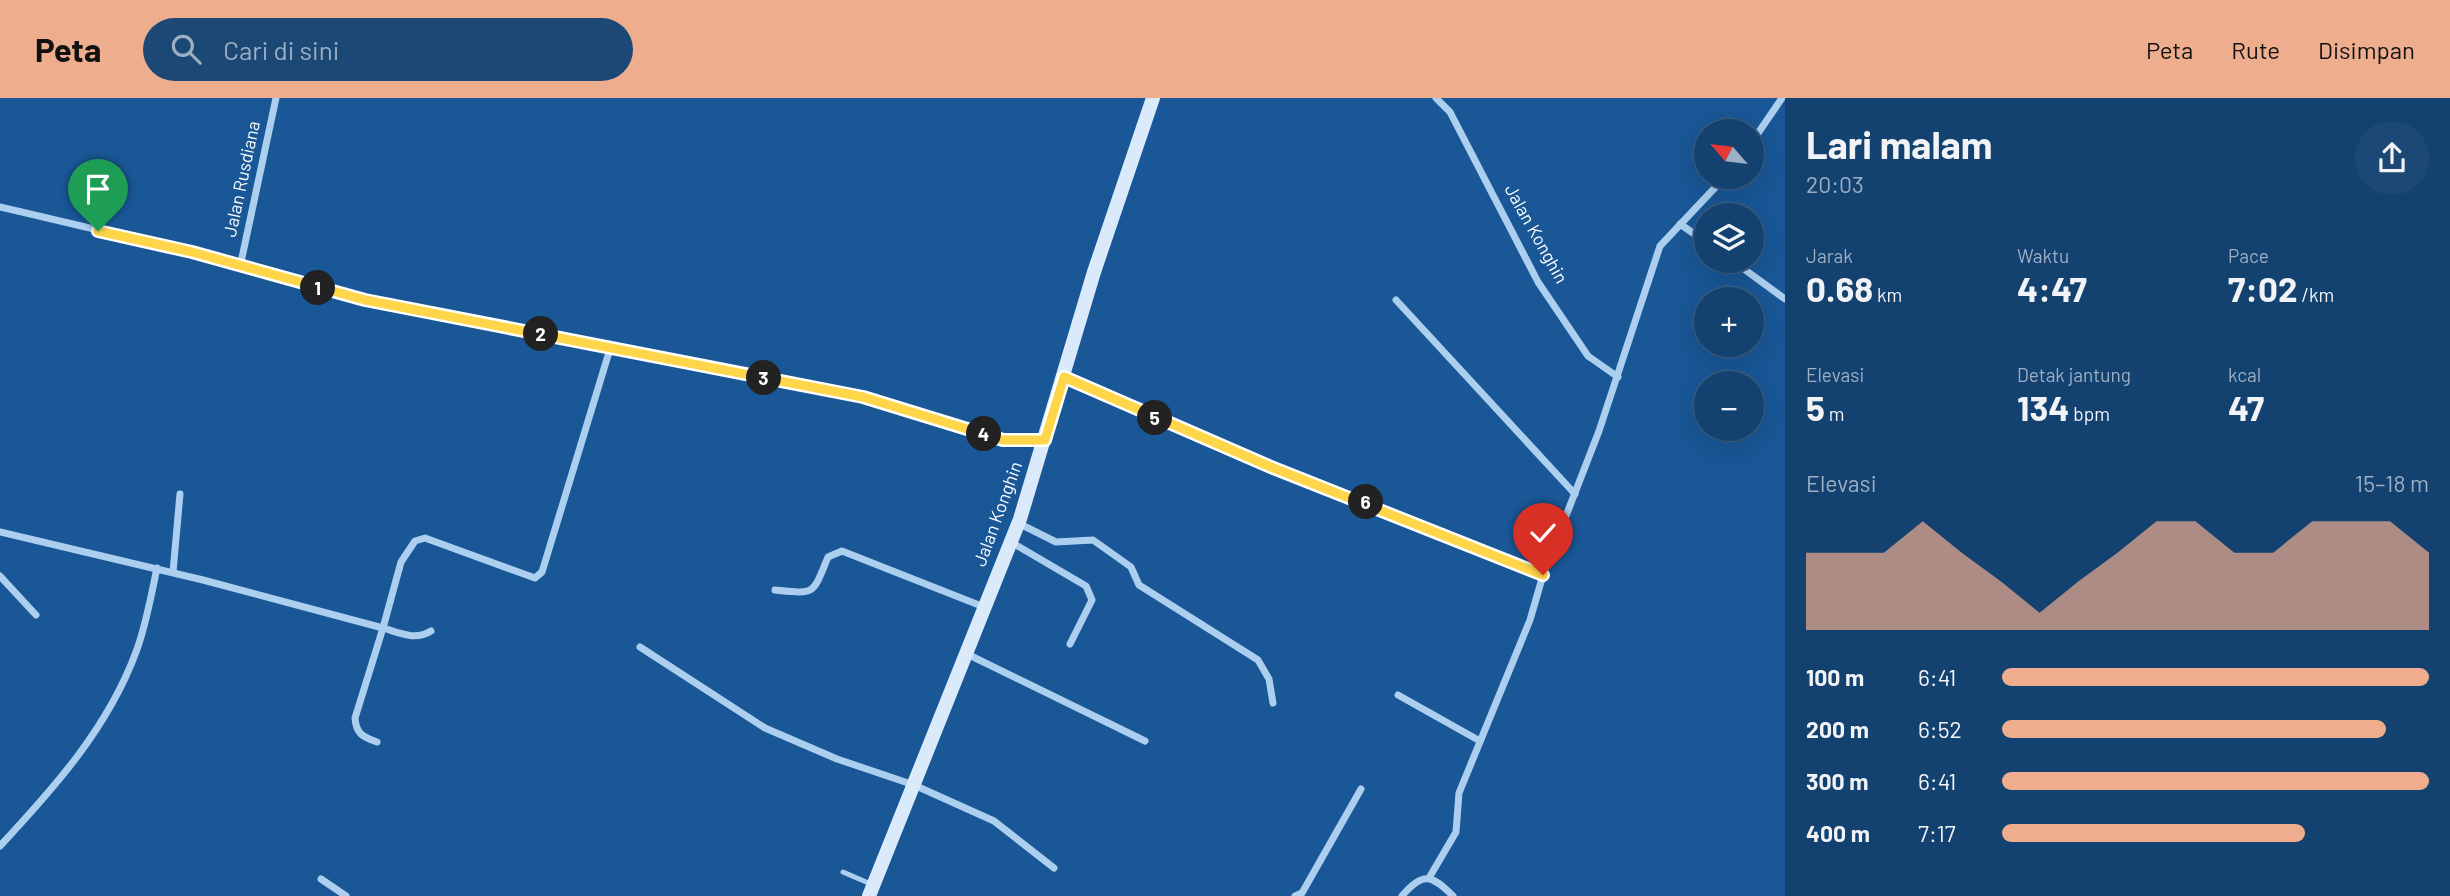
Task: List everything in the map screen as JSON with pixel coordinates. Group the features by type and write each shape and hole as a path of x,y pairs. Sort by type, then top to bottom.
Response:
{"street":[{"name":"Jalan Rusdiana","path":"240,267 276,98"},
{"name":"Jalan Konghin","path":"871,890 1018,523 1094,272 1153,98"},
{"name":"Jalan Konghin","path":"1437,98 1450,112 1538,282 1588,356 1601,369 1618,377"},
{"path":"1764,124 1782,98"},
{"path":"1429,878 1456,832 1459,793 1530,620 1543,575 1618,377 1660,246 1714,189"},
{"path":"0,207 192,252 365,300 863,397 1003,440 1045,440"},
{"path":"1680,224 1694,234"},
{"path":"1749,273 1785,299"},
{"path":"1396,300 1575,494"},
{"path":"377,742 362,737 356,729 355,718 401,562 415,541 425,538 536,578 542,572 610,349"},
{"path":"1064,377 1271,467 1543,575"},
{"path":"173,572 180,494"},
{"path":"1018,523 1056,542 1093,540 1123,561 1131,568 1139,585 1258,660 1269,679 1273,703"},
{"path":"0,532 173,572 413,636 422,637 431,631"},
{"path":"1010,541 1086,586 1091,593 1092,600 1070,644"},
{"path":"775,590 807,593 813,590 828,557 842,551 984,607"},
{"path":"0,846 58,783 98,727 138,649 157,568"},
{"path":"0,576 36,614"},
{"path":"640,647 765,728 837,758 914,785 994,821 1054,868"},
{"path":"967,654 1144,741"},
{"path":"1398,695 1480,741"},
{"path":"1311,896 1298,895 1362,789"},
{"path":"1402,896 1415,882 1429,878 1437,881 1453,896"},
{"path":"321,879 346,896"}],"lane":[{"path":"843,872 871,890"}],"route":[{"path":"98,231 192,252 365,300 863,397 1003,440 1045,440 1064,377 1271,467 1343,493 1543,575"}]}
